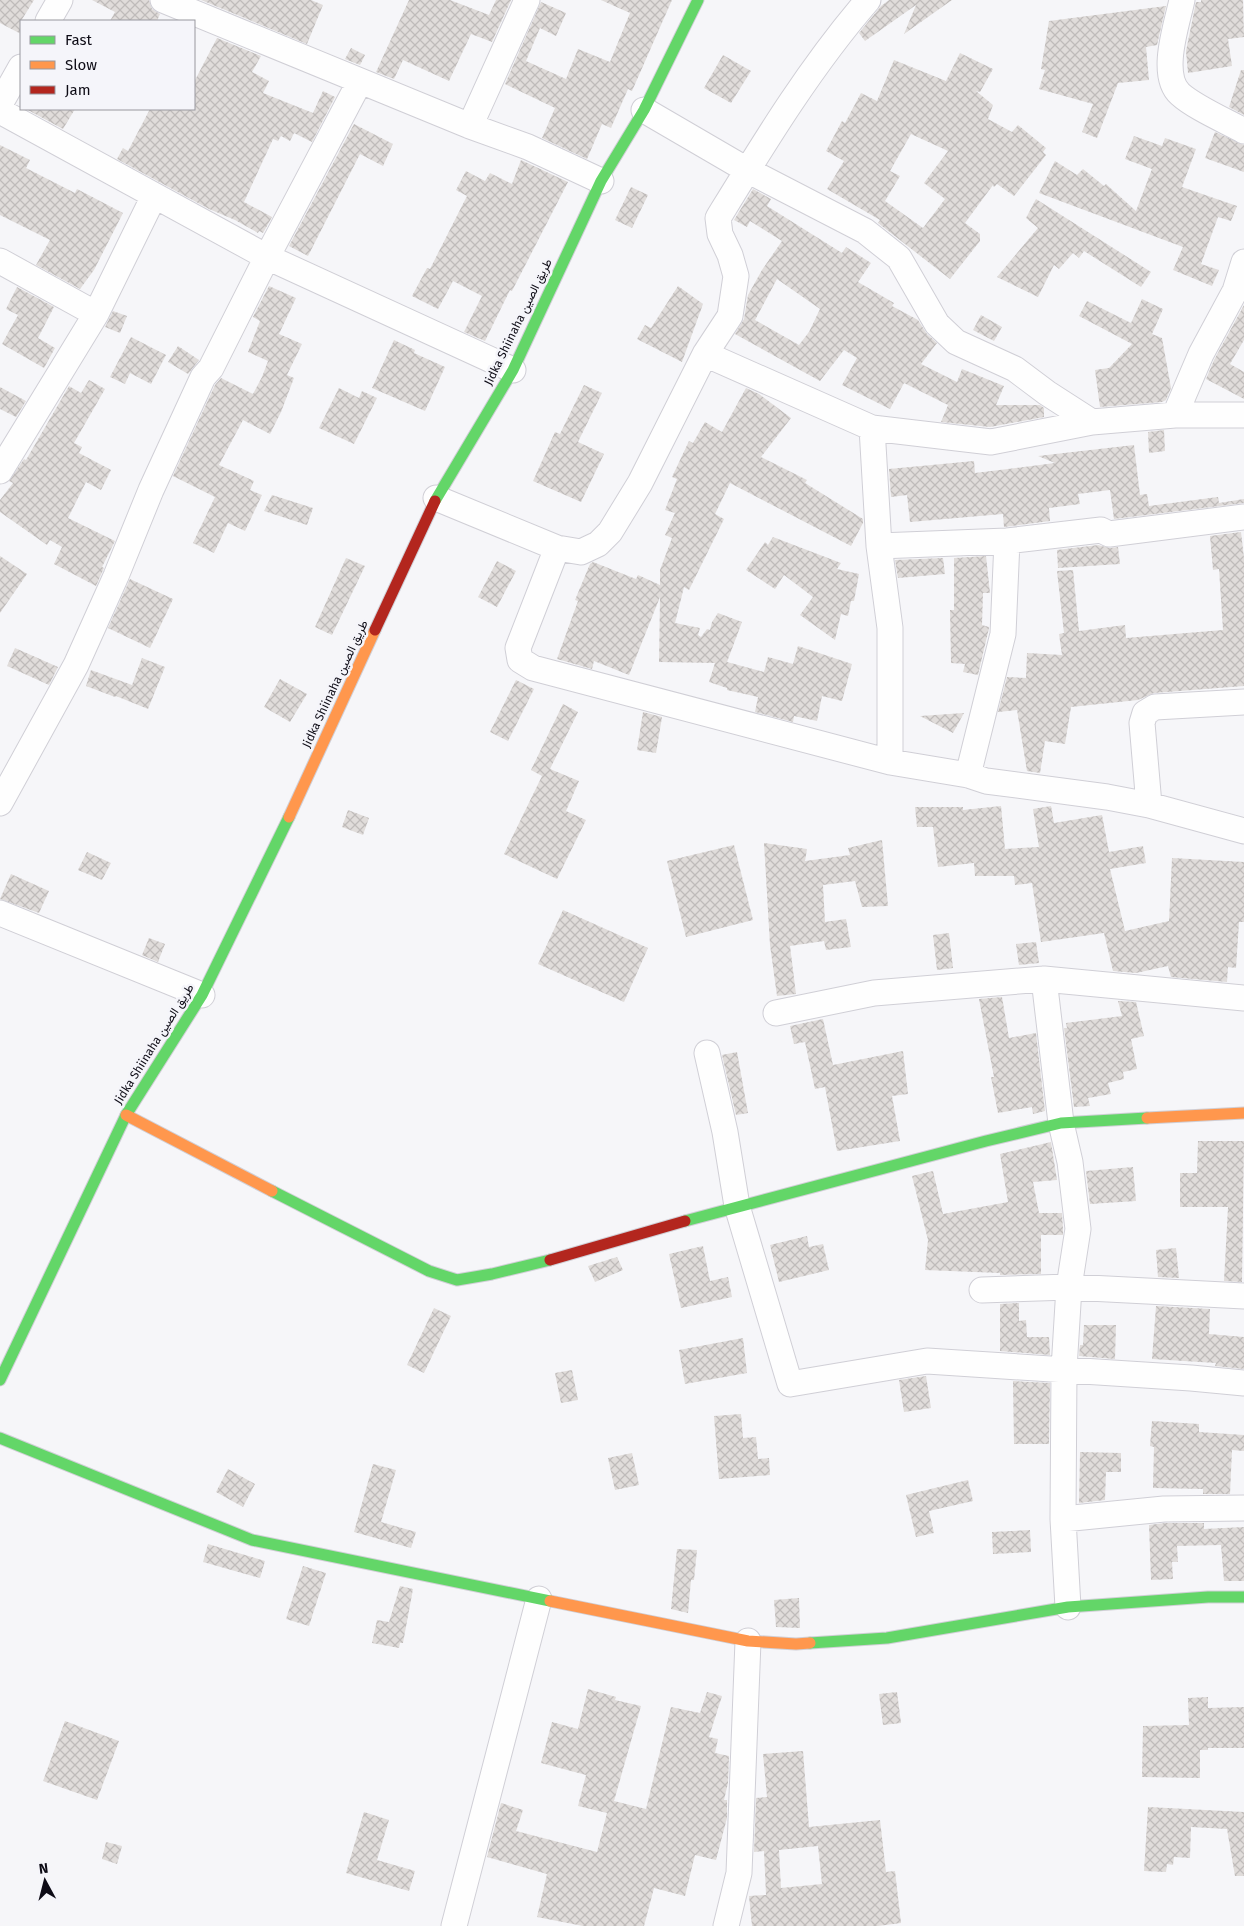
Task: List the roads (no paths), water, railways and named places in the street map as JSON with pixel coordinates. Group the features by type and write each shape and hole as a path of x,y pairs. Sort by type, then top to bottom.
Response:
{"street":[{"path":"49,20 60,0"},
{"path":"163,0 470,126 528,147 601,181"},
{"path":"470,126 527,0"},
{"name":"Jidka Shiinaha طريق الصين","path":"1,1378 126,1115 202,996 302,790 436,498 513,370 601,181 644,110 698,0"},
{"path":"436,498 556,548 581,552 598,544 610,532 640,483 705,354 730,316 736,276 730,255 720,234 718,218 790,103 843,29 868,0"},
{"path":"1182,0 1169,62 1172,81 1179,93 1207,111 1244,130"},
{"path":"0,104 20,70"},
{"path":"0,803 76,665 116,576 151,490 199,386 211,368 360,81"},
{"path":"644,110 747,170 865,231 899,258 937,324 956,342 1014,369 1092,422"},
{"path":"0,111 267,257 513,370"},
{"path":"0,471 96,314 154,196"},
{"path":"0,262 96,314"},
{"path":"1175,414 1201,354 1235,291 1244,262"},
{"path":"705,354 872,428 991,442 1092,422 1175,414 1244,414"},
{"path":"872,428 879,546 890,628 890,762"},
{"path":"879,546 1007,541 1101,530 1109,534 1244,517"},
{"path":"968,775 1003,634 1007,541"},
{"path":"556,548 518,648 520,660 533,668 890,762 968,775 986,781 1106,797 1149,805 1244,831"},
{"path":"1149,805 1142,723 1145,713 1155,707 1244,702"},
{"path":"0,913 202,996"},
{"path":"776,1013 874,994 1044,979 1244,998"},
{"path":"1044,979 1061,1124 1070,1162 1078,1229 1069,1287 1064,1369 1063,1518 1068,1607"},
{"path":"707,1053 725,1132 737,1206 790,1384 927,1361 1064,1369 1244,1383"},
{"path":"126,1115 429,1271 457,1280 492,1274 558,1258 737,1206 986,1141 1061,1124 1244,1113"},
{"path":"982,1290 1069,1287 1244,1296"},
{"path":"0,1438 252,1540 748,1641 796,1644 887,1638 1068,1607 1208,1597 1244,1597"},
{"path":"1063,1518 1164,1509 1244,1508"},
{"path":"454,1926 539,1599"},
{"path":"726,1926 740,1873 748,1641"}]}
